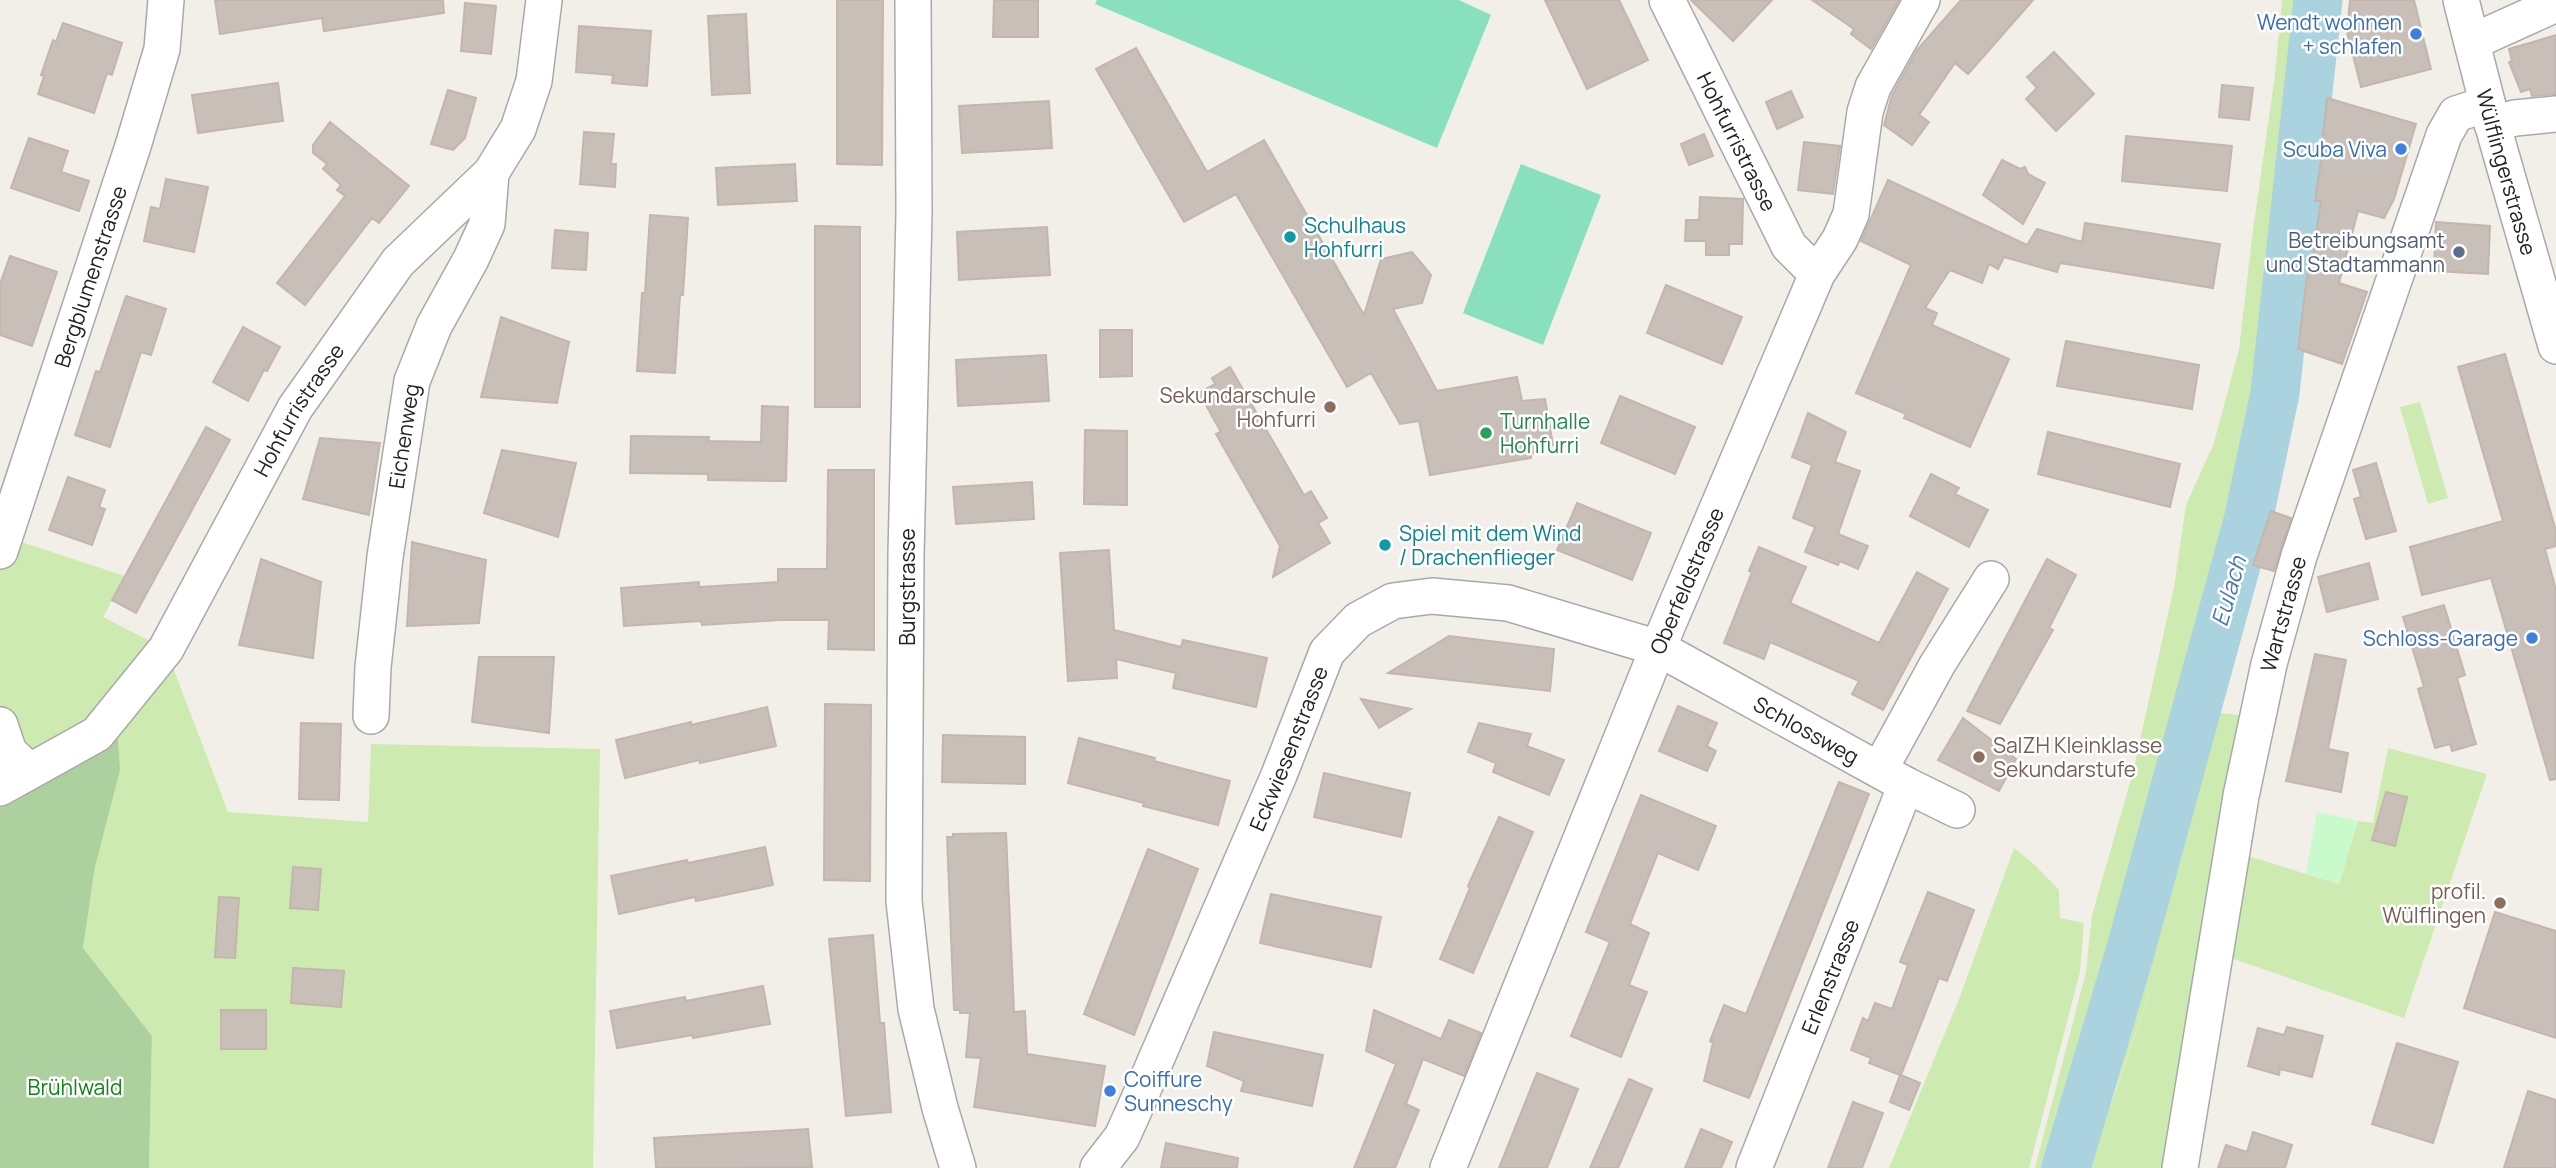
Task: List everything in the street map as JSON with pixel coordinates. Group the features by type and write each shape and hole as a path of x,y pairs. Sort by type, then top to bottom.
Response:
{"street":[{"name":"Bergblumenstrasse","path":"0,551 133,146 162,49 166,0"},
{"name":"Hohfurristrasse","path":"14,780 97,734 166,649 295,408 398,262 491,173 518,129 534,81 544,0"},
{"name":"Burgstrasse","path":"913,0 914,213 906,555 904,901 916,1009 958,1168"},
{"name":"Hohfurristrasse","path":"1667,0 1789,246 1817,274"},
{"name":"Oberfeldstrasse","path":"1448,1168 1658,648 1817,274 1840,239 1851,214 1865,112 1873,87 1922,0"},
{"name":"Wülflingerstrasse","path":"2461,0 2490,114 2556,346"},
{"path":"2472,43 2556,4"},
{"name":"Wartstrasse","path":"2180,1168 2241,796 2269,664 2296,570 2444,135 2456,114 2490,114 2515,118 2556,114"},
{"name":"Eichenweg","path":"371,716 373,667 385,557 412,381 434,326 487,224 491,173"},
{"name":"Erlenstrasse","path":"1754,1168 1893,777 1937,665 1991,579"},
{"name":"Eckwiesenstrasse","path":"1098,1168 1122,1137 1139,1099 1279,775 1327,652 1358,620 1393,601 1432,596 1508,603 1658,648"},
{"name":"Schlossweg","path":"1658,648 1957,810"},
{"path":"0,725 14,780"}],"green space":[{"path":"1097,0 1459,0 1491,15 1437,148 1095,4"},
{"path":"2282,0 2309,0 2257,427 2189,698 2209,713 2201,762 2210,712 2250,716 2172,1168 2088,1168 2171,935 2087,1168 2035,1168 2086,972 2092,915 2133,772 2174,587 2186,505 2214,443 2239,349 2275,75"},
{"path":"1521,164 1601,195 1543,345 1463,313"},
{"path":"2420,402 2448,498 2428,504 2400,407"},
{"path":"0,535 125,576 103,617 166,649 228,812 368,822 371,744 600,749 593,1168 149,1168 152,1036 83,948 95,867 0,788"},
{"name":"Brühlwald","path":"116,712 120,770 95,867 83,948 152,1036 149,1168 0,1168 0,725 29,771"},
{"path":"2388,748 2487,774 2404,1018 2225,956 2238,853 2339,884 2358,821 2373,823"},
{"path":"2317,812 2358,821 2339,884 2306,873"},
{"path":"2014,848 2059,890 2060,918 2084,923 2080,972 2029,1168 1889,1168 1959,999"}],"building":[{"path":"215,0 443,0 444,13 324,31 322,18 220,34"},
{"path":"837,0 883,0 882,165 837,164"},
{"path":"994,0 1038,0 1038,37 993,37"},
{"path":"1545,0 1619,0 1648,60 1587,89"},
{"path":"1691,0 1772,0 1733,41"},
{"path":"1812,0 1899,0 1871,49 1851,34 1854,29"},
{"path":"1961,0 2033,0 1968,74 1955,63 1919,115 1929,122 1912,145 1884,125 1892,95 1917,50"},
{"path":"2350,0 2414,0 2431,69 2361,87 2347,32"},
{"path":"465,3 496,6 491,54 461,51"},
{"path":"746,14 750,93 712,95 708,16"},
{"path":"63,23 122,43 112,75 107,73 94,113 38,94 44,76 41,75 53,40 56,42"},
{"path":"579,26 651,31 647,86 612,83 613,75 576,72"},
{"path":"2556,35 2556,94 2532,96 2530,89 2521,92 2509,62 2512,61 2509,49"},
{"name":"Schulhaus Hohfurri","path":"1136,48 1207,172 1264,140 1364,315 1381,259 1412,252 1431,275 1422,303 1393,309 1437,391 1517,377 1522,401 1545,399 1553,445 1531,454 1531,458 1430,475 1419,421 1400,424 1371,373 1347,387 1236,194 1184,222 1096,69"},
{"path":"2054,52 2094,94 2056,131 2026,99 2037,88 2027,77"},
{"path":"278,83 283,121 198,133 192,95"},
{"path":"2222,85 2253,88 2249,120 2219,117"},
{"path":"448,90 476,98 465,138 453,150 431,144"},
{"path":"1791,91 1803,117 1777,129 1766,102"},
{"path":"2327,98 2416,124 2394,199 2384,218 2358,211 2339,283 2367,292 2342,364 2298,349 2309,262 2312,262 2321,201 2315,201 2325,135"},
{"path":"1049,101 1052,148 962,153 959,106"},
{"path":"330,122 409,186 379,223 372,218 305,305 277,283 345,196 337,190 341,185 323,169 327,164 313,153 313,145"},
{"path":"584,132 614,134 611,164 616,164 615,187 580,184"},
{"path":"1704,134 1713,156 1689,165 1681,144"},
{"path":"2126,136 2232,146 2227,191 2122,181"},
{"path":"29,138 68,151 61,172 89,181 79,211 11,188"},
{"path":"1804,142 1840,146 1833,194 1798,190"},
{"path":"2002,160 2020,169 2025,167 2028,174 2045,183 2023,224 1983,195"},
{"path":"795,164 797,201 718,205 716,168"},
{"path":"166,179 208,187 194,252 144,241 151,207 160,209"},
{"path":"1888,180 2027,245 2037,229 2082,242 2085,223 2220,244 2213,288 2060,263 2057,272 2004,257 1998,269 1989,264 1982,283 1950,270 1925,308 1937,313 1932,325 2009,359 1970,447 1904,418 1906,414 1856,393 1911,265 1861,241"},
{"path":"1700,197 1743,199 1742,244 1729,244 1729,255 1706,255 1706,241 1685,241 1686,220 1699,220"},
{"path":"650,215 688,218 675,373 637,371"},
{"path":"2436,222 2490,226 2488,274 2434,271"},
{"path":"815,226 860,227 860,407 815,407"},
{"path":"1047,227 1050,275 959,280 957,232"},
{"path":"555,230 588,233 586,270 552,268"},
{"path":"10,256 57,272 32,346 0,335 0,284"},
{"path":"1666,285 1742,317 1722,364 1647,333"},
{"path":"126,296 166,309 151,355 141,352 110,447 75,435 96,371 100,372"},
{"path":"501,317 569,342 557,403 481,397"},
{"path":"243,327 280,347 248,401 213,382"},
{"path":"1100,330 1132,330 1132,376 1100,377"},
{"path":"2066,341 2199,365 2192,409 2057,386"},
{"path":"2505,354 2556,531 2556,546 2545,549 2556,590 2556,779 2550,780 2491,578 2422,595 2410,547 2503,521 2458,367"},
{"path":"1046,355 1049,401 958,406 956,360"},
{"path":"1230,367 1304,495 1311,491 1327,518 1318,523 1330,543 1273,577 1280,546 1216,434 1221,432 1199,393 1215,384 1212,378"},
{"path":"1620,396 1695,427 1675,474 1601,443"},
{"path":"762,406 788,407 786,481 708,480 708,474 630,473 631,436 709,437 708,441 761,442"},
{"path":"1808,413 1846,432 1835,462 1860,471 1838,534 1868,546 1858,569 1840,561 1838,565 1805,552 1815,527 1793,518 1812,465 1792,457"},
{"path":"206,427 230,440 136,613 112,600"},
{"path":"1085,430 1127,431 1127,505 1084,504"},
{"path":"2048,432 2180,464 2170,507 2038,474"},
{"path":"320,438 380,443 369,515 303,499"},
{"path":"502,450 576,463 558,537 484,513"},
{"path":"2376,463 2396,531 2366,539 2354,499 2361,497 2353,470"},
{"path":"828,470 874,470 874,650 828,649 829,620 702,625 701,621 624,626 621,588 699,582 699,587 778,582 778,569 827,569"},
{"path":"1931,474 1959,488 1955,494 1988,510 1969,547 1910,516"},
{"path":"68,477 105,490 99,507 105,509 92,545 49,530"},
{"path":"1032,482 1034,519 956,524 953,487"},
{"path":"1577,503 1651,533 1632,580 1557,550"},
{"path":"2271,511 2291,518 2274,571 2253,565"},
{"path":"412,542 486,560 479,623 407,626"},
{"path":"1759,547 1806,567 1790,603 1879,643 1917,572 1948,589 1883,710 1852,694 1859,681 1770,642 1764,659 1724,643"},
{"path":"1109,550 1114,630 1181,647 1183,640 1267,658 1256,707 1173,688 1176,673 1116,659 1117,678 1068,681 1060,553"},
{"path":"261,559 321,582 313,658 239,645"},
{"path":"2047,559 2076,575 2049,628 2053,630 2000,724 1967,711"},
{"path":"2369,563 2378,599 2327,612 2318,577"},
{"path":"2444,605 2465,675 2457,678 2476,744 2452,751 2450,744 2435,748 2418,689 2424,687 2403,617"},
{"path":"1449,636 1554,649 1550,691 1388,673"},
{"path":"2315,654 2346,660 2328,749 2348,753 2341,792 2286,781"},
{"path":"479,657 554,657 549,733 472,722"},
{"path":"1361,699 1411,709 1379,728"},
{"path":"825,704 871,705 870,881 824,880"},
{"path":"1678,706 1717,723 1707,746 1716,751 1707,771 1659,751"},
{"path":"767,707 776,746 700,763 699,760 625,778 616,740"},
{"path":"1963,718 2016,759 1999,791 1938,760"},
{"path":"301,723 341,724 339,800 299,799"},
{"path":"1479,723 1531,734 1527,746 1564,760 1549,795 1493,772 1496,763 1468,752"},
{"path":"943,735 1025,737 1025,784 942,782"},
{"path":"1079,738 1230,781 1218,825 1068,783"},
{"path":"1324,773 1410,793 1401,837 1314,817"},
{"path":"1839,782 1869,794 1749,1098 1704,1081 1713,1043 1710,1041 1724,1005 1746,1014"},
{"path":"2386,792 2407,797 2395,846 2372,840"},
{"path":"1641,795 1716,826 1698,870 1658,853 1630,924 1649,933 1629,985 1647,992 1621,1057 1571,1036 1610,942 1586,932"},
{"path":"1499,817 1533,832 1473,973 1440,959 1470,888 1468,886"},
{"path":"1006,833 1014,1012 1025,1011 1027,1054 1105,1066 1095,1126 974,1107 981,1058 966,1057 970,1013 954,1010 947,837 953,837 953,834"},
{"path":"765,847 773,885 696,901 695,897 619,914 611,876"},
{"path":"1148,849 1198,869 1134,1035 1084,1014"},
{"path":"293,867 321,869 318,910 290,908"},
{"path":"1928,892 1974,910 1947,981 1939,978 1901,1075 1920,1083 1909,1110 1890,1102 1900,1075 1869,1063 1871,1058 1851,1050 1863,1018 1868,1021 1875,1003 1892,1009 1908,965 1900,962"},
{"path":"1271,894 1381,917 1371,967 1260,943"},
{"path":"219,897 239,898 235,958 215,957"},
{"path":"2495,912 2556,931 2556,1038 2464,1008"},
{"path":"873,935 891,1112 846,1116 829,939"},
{"path":"293,968 344,971 341,1007 291,1003"},
{"path":"763,986 770,1024 617,1048 610,1011 685,997 686,1001"},
{"path":"221,1010 266,1010 266,1049 221,1049"},
{"path":"1374,1010 1441,1039 1449,1020 1481,1033 1464,1076 1423,1059 1406,1104 1419,1110 1395,1168 1354,1168 1396,1064 1366,1051"},
{"path":"2287,1027 2323,1036 2312,1077 2280,1069 2279,1075 2248,1066 2258,1028 2284,1035"},
{"path":"1214,1032 1323,1055 1312,1106 1241,1091 1244,1081 1207,1066"},
{"path":"2397,1043 2458,1062 2433,1143 2372,1124"},
{"path":"1537,1073 1578,1089 1547,1168 1499,1168"},
{"path":"1629,1079 1652,1089 1618,1168 1590,1168"},
{"path":"2528,1091 2556,1100 2556,1168 2504,1168"},
{"path":"1853,1102 1883,1113 1869,1150 1862,1168 1828,1168"},
{"path":"808,1129 812,1167 656,1168 654,1138"},
{"path":"1701,1129 1732,1142 1721,1168 1685,1168"},
{"path":"2253,1132 2292,1145 2285,1168 2218,1168 2226,1145 2247,1152"},
{"path":"1166,1143 1238,1158 1237,1168 1161,1168"}],"waterway":[{"name":"Eulach","path":"2066,1168 2130,952 2248,521 2275,393 2318,0"}],"place":[{"name":"Wendt wohnen + schlafen","path":"2416,34"},
{"name":"Scuba Viva","path":"2401,149"},
{"name":"Schulhaus Hohfurri","path":"1290,237"},
{"name":"Betreibungsamt und Stadtammann","path":"2459,252"},
{"name":"Sekundarschule Hohfurri","path":"1330,407"},
{"name":"Turnhalle Hohfurri","path":"1486,433"},
{"name":"Spiel mit dem Wind / Drachenflieger","path":"1385,545"},
{"name":"Schloss-Garage","path":"2532,638"},
{"name":"SalZH Kleinklasse Sekundarstufe","path":"1979,757"},
{"name":"profil. Wülflingen","path":"2500,903"},
{"name":"Coiffure Sunneschy","path":"1110,1091"}]}
